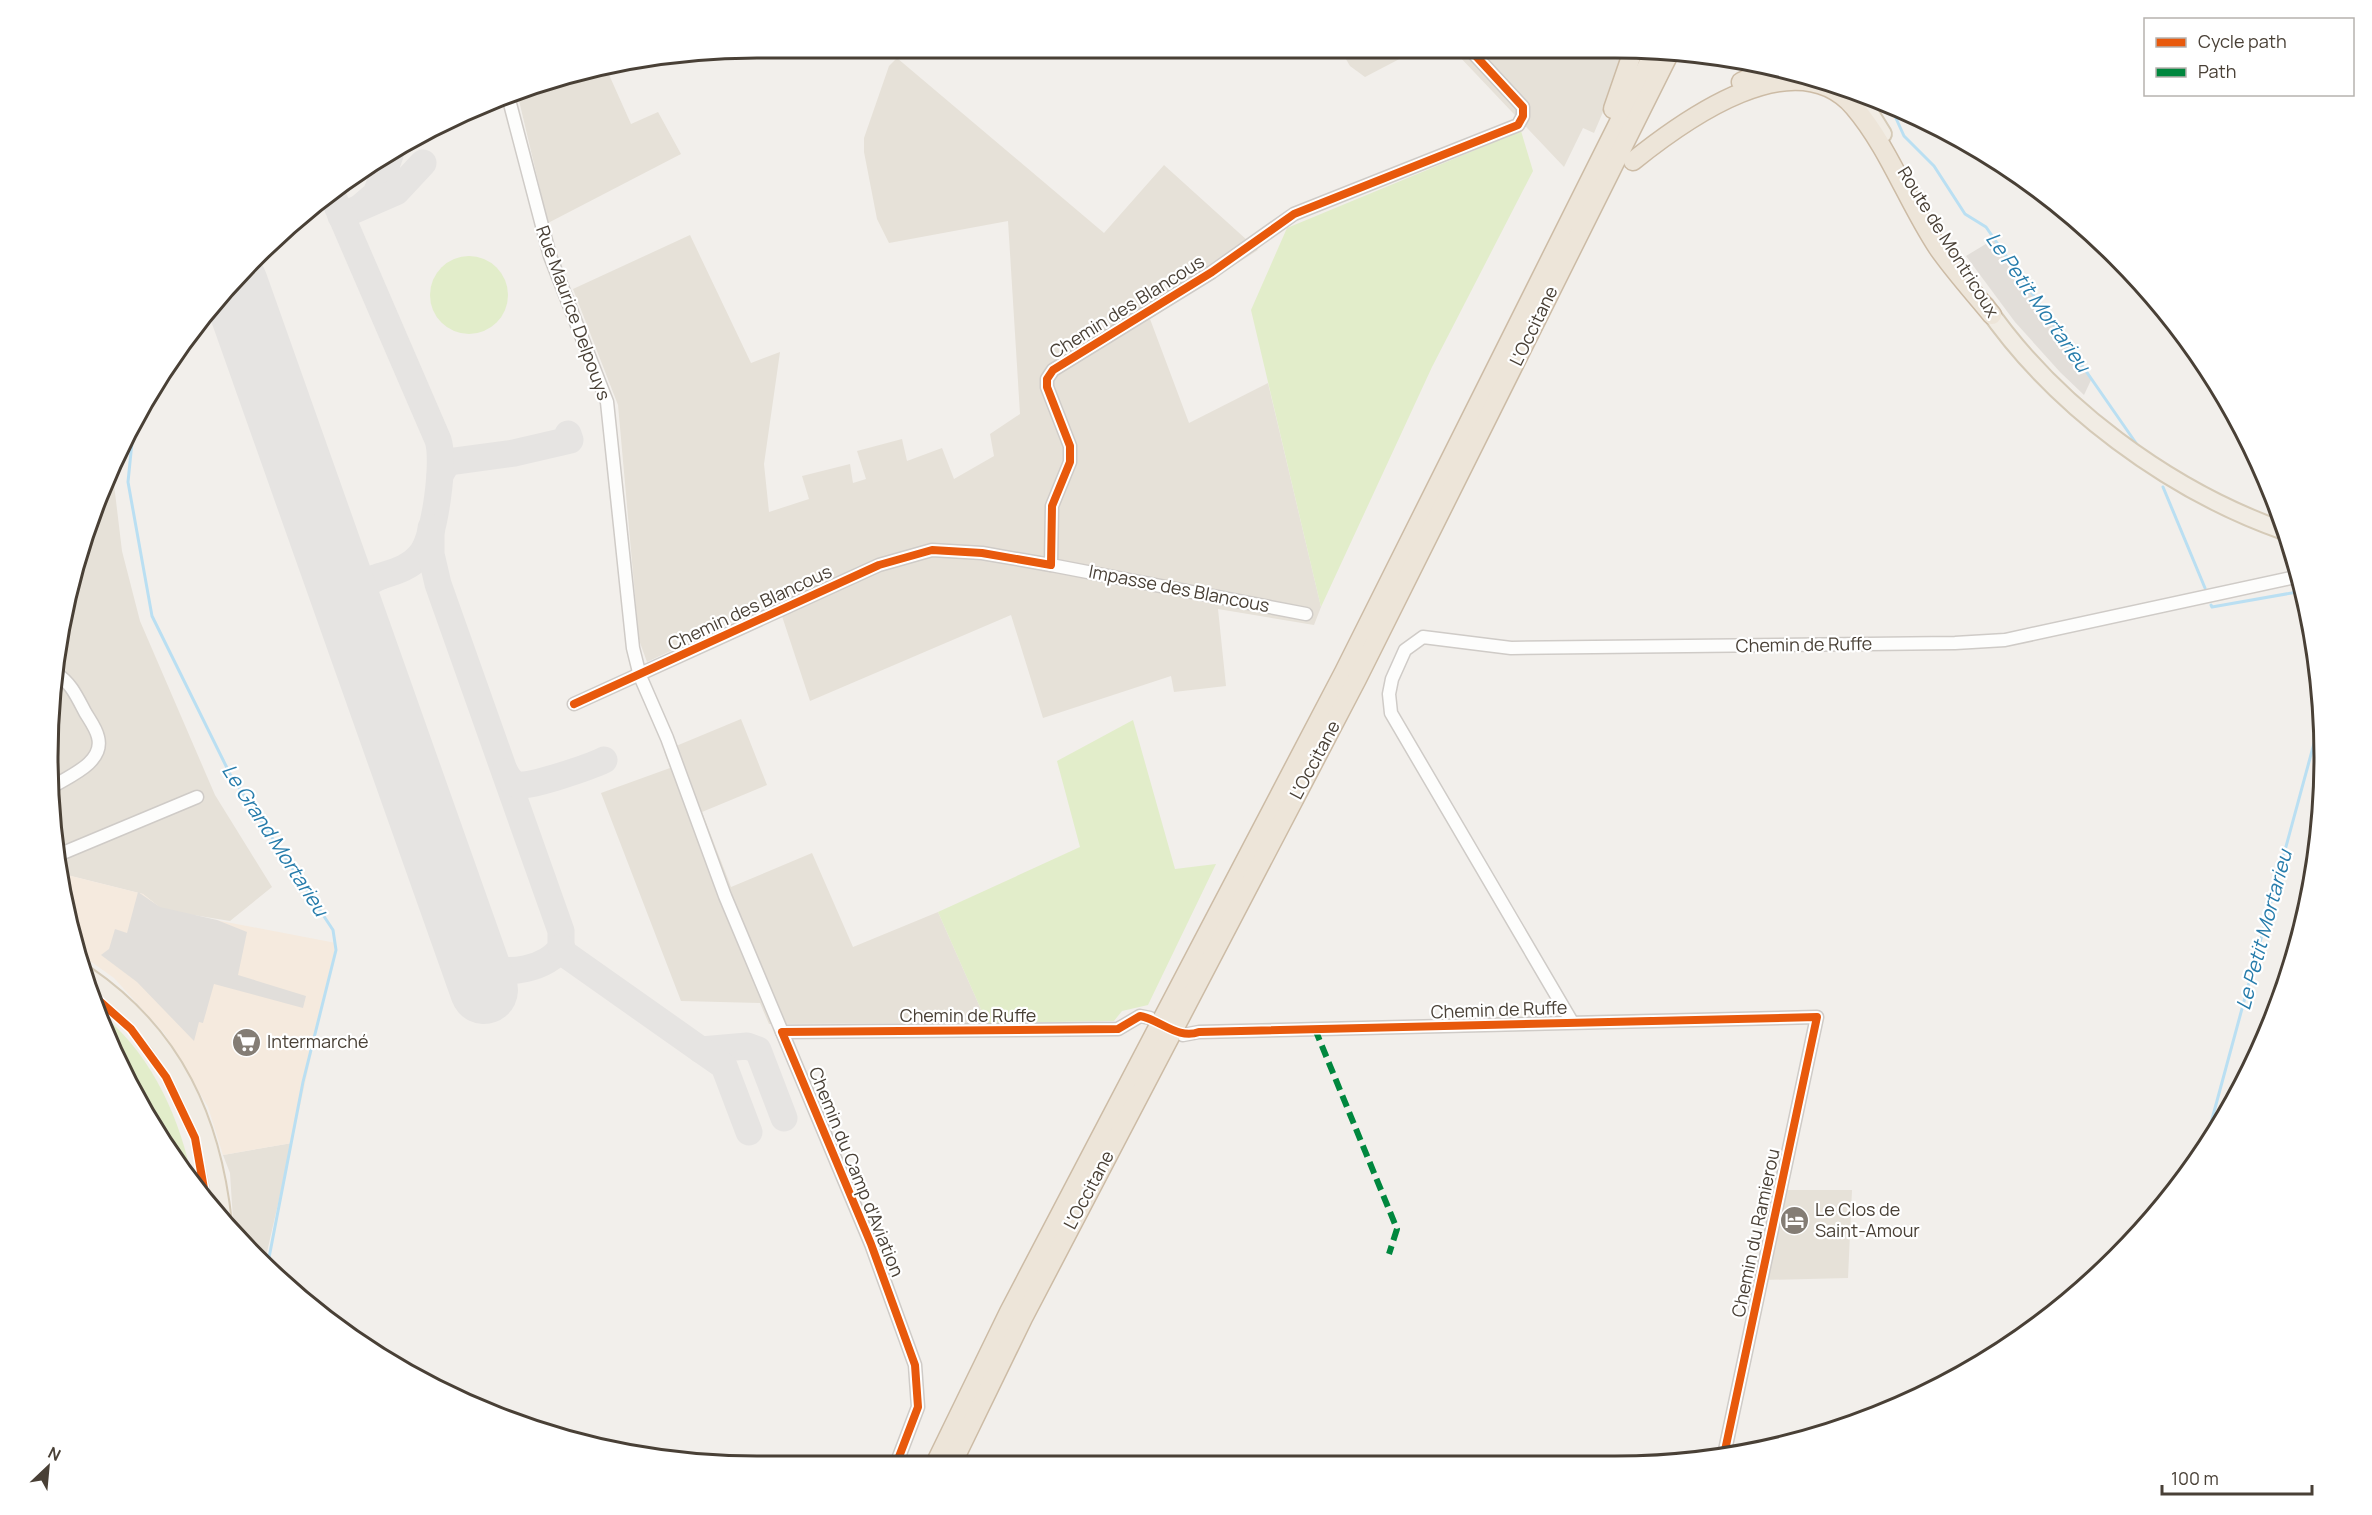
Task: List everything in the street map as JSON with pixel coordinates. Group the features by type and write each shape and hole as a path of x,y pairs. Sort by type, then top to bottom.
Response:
{"highway":[{"path":"1525,309 1577,185 1610,117 1630,59"},
{"name":"L'Occitane","path":"939,1456 1009,1311 1344,672 1650,60"},
{"name":"L'Occitane","path":"956,1456 1028,1308 1358,679 1666,61"},
{"path":"1524,348 1633,161 1651,141 1696,106 1759,74"},
{"path":"1633,161 1683,124 1761,86 1789,81"},
{"path":"1840,96 1853,106 1868,126 1938,248 1992,315"}],"main road":[{"name":"Route de Montricoux","path":"1866,106 1927,215 1992,315 2036,368 2133,452 2191,489 2273,526"},
{"name":"Route de Montricoux","path":"1873,109 1882,131"},
{"path":"97,984 136,1017 160,1044 185,1084 210,1148 221,1205"}],"street":[{"name":"Chemin des Blancous","path":"574,704 640,676 879,565 932,550 982,553 1051,565 1052,506 1070,462 1070,446 1047,387 1053,370 1212,272 1294,214 1518,125 1524,116 1523,107 1478,58"},
{"name":"Rue Maurice Delpouys","path":"510,104 550,256 607,402 633,648 640,676"},
{"name":"Impasse des Blancous","path":"1051,565 1306,614"},
{"name":"Chemin de Ruffe","path":"1572,1022 1390,713 1389,694 1392,679 1405,650 1413,642 1432,636 1511,648 1955,643 2005,640 2290,578"},
{"name":"Chemin du Camp d'Aviation","path":"640,676 667,738 757,976 871,1244 915,1365 918,1407 899,1456"},
{"path":"59,782 87,765 94,758 98,747 98,737 72,689 63,680"},
{"path":"65,852 197,797"},
{"name":"Chemin de Ruffe","path":"782,1032 1118,1029 1140,1016 1150,1018"},
{"name":"Chemin de Ruffe","path":"1183,1035 1199,1032 1817,1017"},
{"name":"Chemin du Ramierou","path":"1726,1448 1817,1017"}],"shaded area":[{"path":"897,58 1104,233 1164,165 1258,250 1150,319 1189,423 1268,383 1321,607 1314,625 1218,609 1226,686 1174,692 1171,676 1043,718 1011,615 810,701 777,601 647,662 639,640 618,405 573,289 690,235 751,363 780,352 764,464 769,512 809,499 802,476 850,464 853,483 866,479 857,451 902,439 907,461 942,448 954,479 994,456 990,434 1020,414 1008,221 889,243 877,219 864,152 864,138 889,66"},
{"path":"1345,58 1401,58 1365,77 1350,66"},
{"path":"1461,58 1624,58 1594,133 1583,128 1564,167"},
{"path":"609,75 631,124 658,112 681,154 548,223 519,101 577,82"},
{"path":"1994,239 2092,378 2084,395 2015,322 1966,256"},
{"path":"114,485 122,551 140,621 215,795 272,887 230,921 163,910 143,894 69,875 60,803 58,758 64,666 82,577"},
{"path":"741,719 767,785 702,812 731,887 812,853 853,947 938,912 987,1023 769,1024 760,1003 681,1001 601,793 670,768 664,751"},
{"path":"69,875 143,894 163,910 336,943 292,1143 223,1155 208,1107 164,1033 114,978 89,960"},
{"path":"138,892 160,907 217,920 247,932 238,975 306,996 303,1008 214,984 203,1023 199,1022 194,1041 137,982 101,955 109,949 115,929 127,933"},
{"path":"292,1143 266,1255 233,1219 230,1173 223,1155"},
{"path":"1783,1190 1852,1190 1848,1278 1764,1280"}],"green space":[{"path":"1521,131 1533,171 1432,367 1321,607 1251,310 1287,228"},
{"path":"469,256 484,259 497,267 505,280 508,295 505,310 497,323 484,331 469,334 454,331 441,323 433,310 430,295 433,280 441,267 454,259"},
{"path":"1133,720 1175,869 1216,864 1148,1005 1122,1011 1114,1021 987,1023 938,912 1080,847 1057,761"},
{"path":"111,1023 137,1050 162,1091 181,1135 188,1163 152,1107"}],"waterway":[{"name":"Le Petit Mortarieu","path":"1896,118 1904,136 1934,166 1965,214 1986,227 2138,446"},
{"name":"Le Grand Mortarieu","path":"131,447 128,482 152,616 230,774 333,930 336,950 303,1082 269,1258"},
{"name":"Le Petit Mortarieu","path":"2163,487 2205,588"},
{"name":"Le Petit Mortarieu","path":"2211,605 2212,607 2294,593"},
{"name":"Le Petit Mortarieu","path":"2212,1121 2313,745"}],"taxiway":[{"path":"341,216 396,192 423,163"},
{"path":"362,206 376,194 386,165"},
{"path":"319,523 332,560 343,574 357,580 368,580 402,569 418,558 427,544 435,515 440,464 438,440 335,201"},
{"path":"440,475 448,462 514,453 570,440 568,434"},
{"path":"431,528 431,554 438,584 561,931 561,947 547,960 526,969 493,968 484,964 475,955 459,918"},
{"path":"355,624 357,602 362,590 379,577"},
{"path":"505,772 514,783 524,785 561,776 604,760"},
{"path":"561,947 565,954 701,1050 747,1046 758,1050 784,1118"},
{"path":"701,1050 724,1066 749,1132"}],"runway":[{"path":"237,292 484,990"}],"marked path":[{"path":"1315,1029 1397,1229 1389,1254"}],"cycle path":[{"path":"574,704 879,565 932,550 982,553 1051,565 1052,506 1070,462 1070,446 1047,387 1047,379 1053,370 1212,272 1294,214 1518,125 1523,116 1523,107 1478,58"},
{"path":"105,1006 131,1029 166,1077 195,1138 203,1183"},
{"path":"899,1456 918,1407 915,1365 871,1244 782,1032 1118,1029 1140,1016 1177,1032 1191,1034 1817,1017 1726,1448"}],"place":[{"name":"Intermarché","path":"246,1042"},
{"name":"Le Clos de Saint-Amour","path":"1794,1220"}]}
